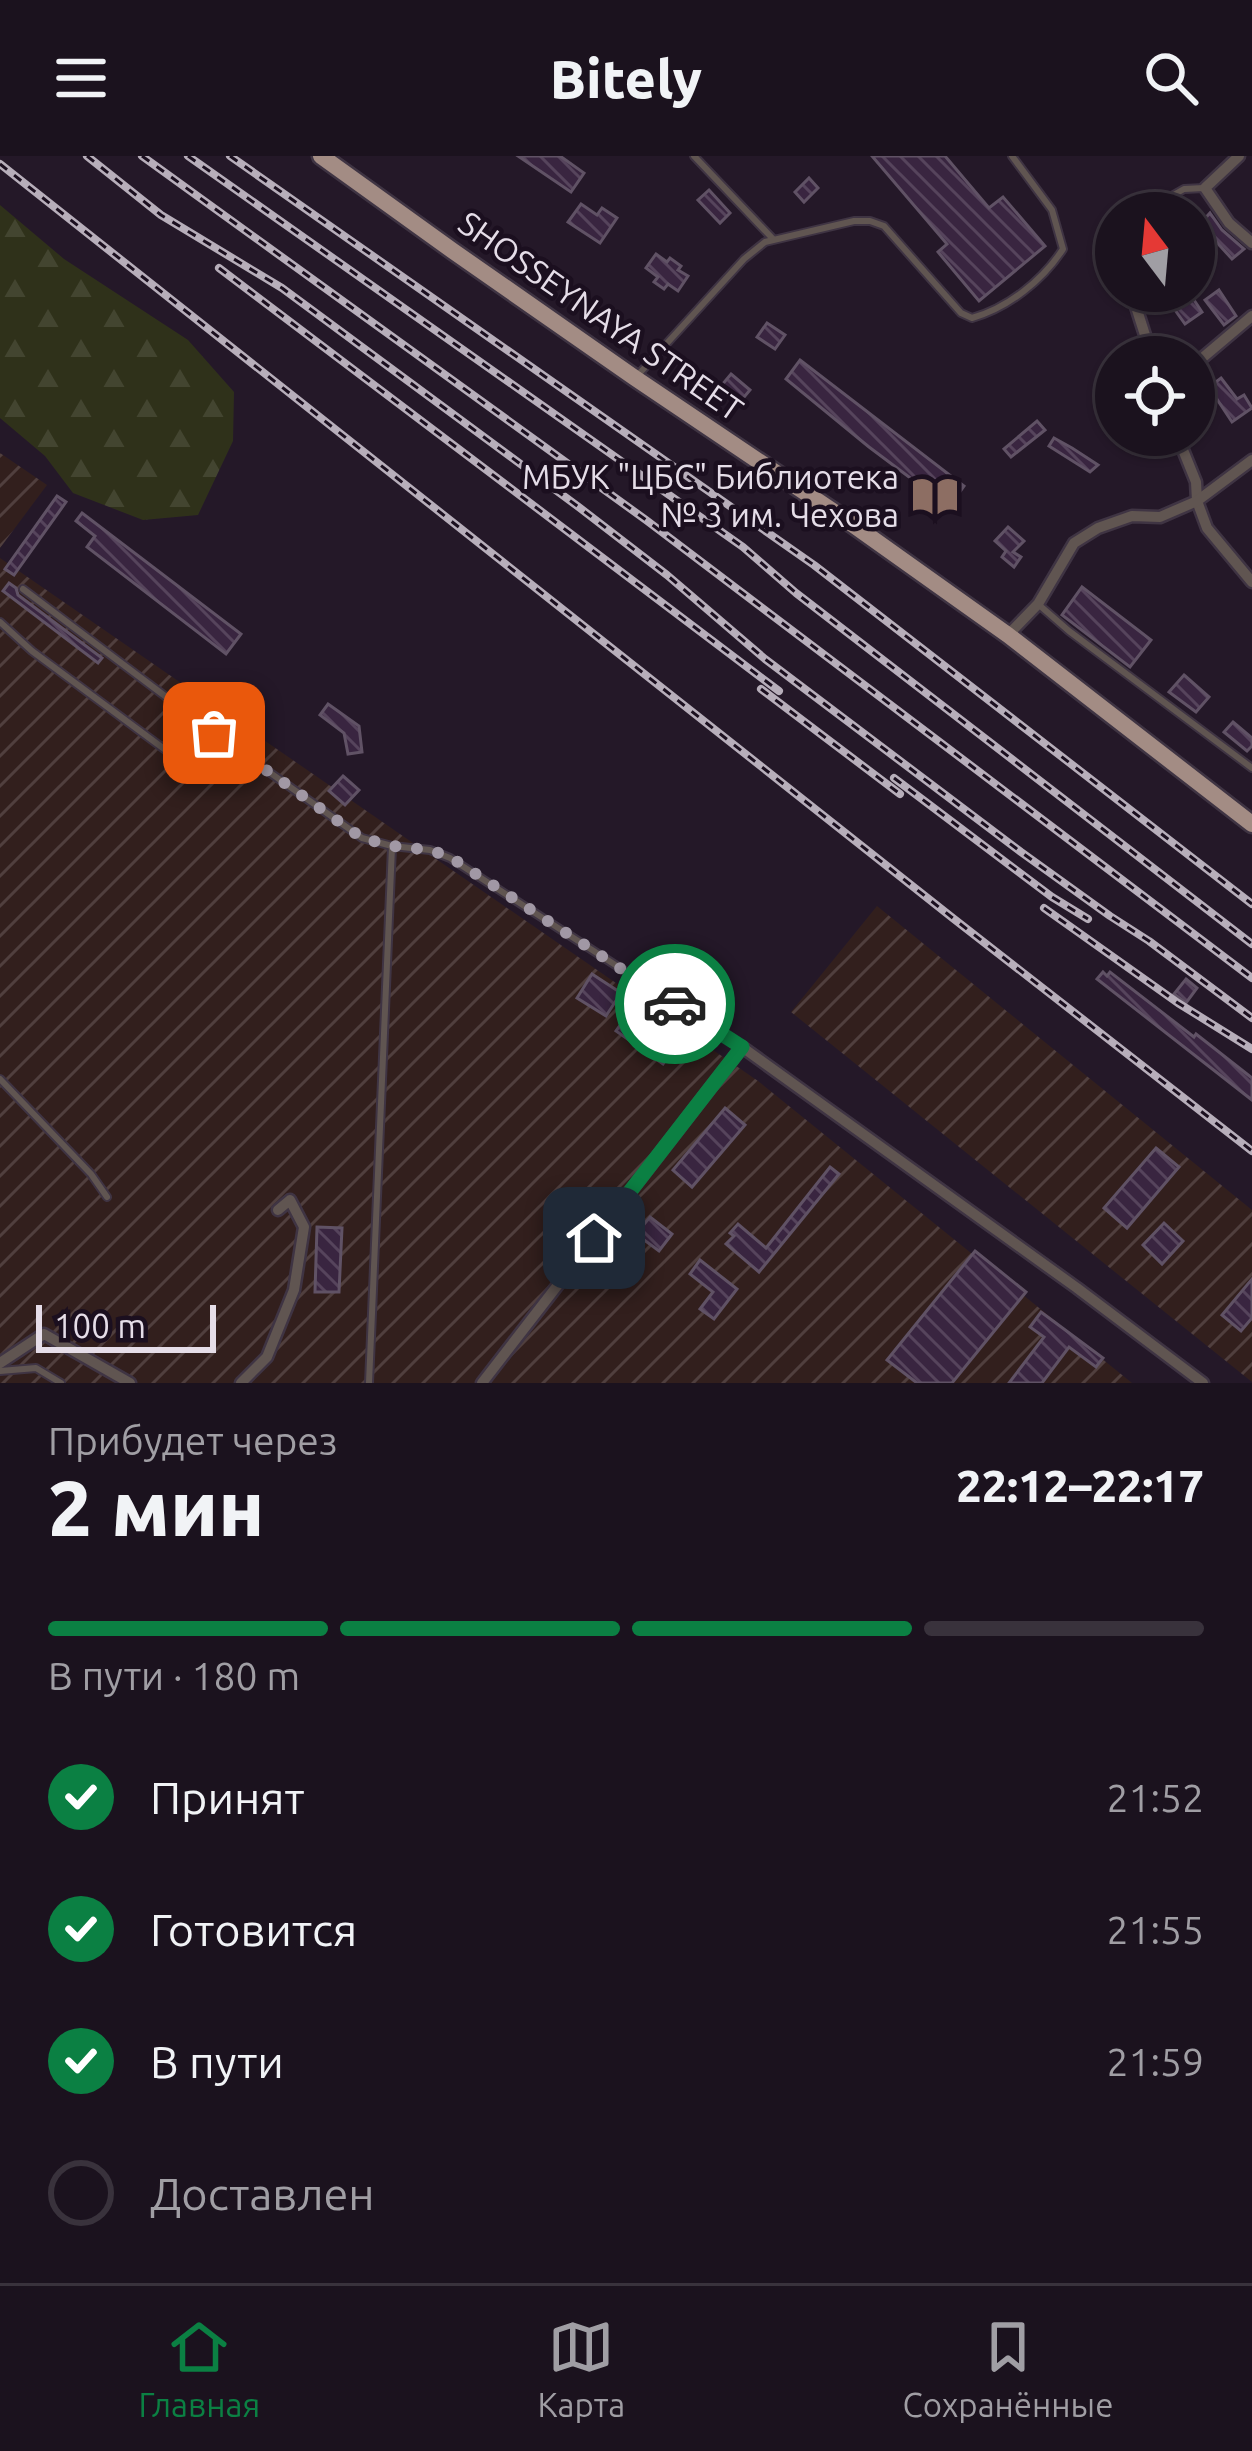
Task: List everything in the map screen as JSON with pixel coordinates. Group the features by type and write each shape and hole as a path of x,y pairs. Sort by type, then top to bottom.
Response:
{"main road":[{"name":"SHOSSEYNAYA STREET","path":"321,156 1008,635 1252,824"}],"street":[{"path":"1239,156 1205,188 1228,223 1252,243"},
{"path":"1215,347 1252,316"},
{"path":"1185,456 1207,528 1252,582"},
{"path":"1008,635 1039,604 1074,543 1132,516 1160,517 1197,501 1252,460"},
{"path":"482,1383 742,1047 1203,1383"},
{"path":"241,1383 266,1357 294,1290 304,1227 290,1200 278,1210"},
{"path":"0,1367 44,1334 130,1383"}],"lane":[{"path":"694,156 773,238"},
{"path":"635,378 744,259 773,238 854,220 884,226 961,313 972,318 992,313 1050,270 1063,249 1052,210 1012,156"},
{"path":"1180,192 1205,188"},
{"path":"23,589 362,838 450,857 742,1047"},
{"path":"1039,604 1252,768"},
{"path":"0,622 175,757 195,757 214,733"},
{"path":"369,1383 392,846"},
{"path":"0,1079 107,1197"},
{"path":"0,1367 36,1368 61,1383"}],"shaded area":[{"path":"0,453 47,485 0,548"},
{"path":"0,558 758,1081 1132,1383 0,1383"},
{"path":"877,906 1252,1210 1252,1382 791,1012"}],"green space":[{"path":"0,205 64,259 188,340 234,392 233,441 198,515 143,520 73,493 45,456 0,418"}],"building":[{"path":"518,156 560,156 584,173 571,192"},
{"path":"872,156 945,156 989,208 1003,197 1045,246 979,301 938,252 947,244"},
{"path":"809,178 818,188 804,202 795,192"},
{"path":"709,190 730,213 720,223 698,200"},
{"path":"581,204 597,215 602,208 617,218 600,243 568,222"},
{"path":"1215,220 1244,249 1232,259 1215,240"},
{"path":"656,254 667,262 670,258 688,276 678,291 654,282 658,277 646,268"},
{"path":"1219,290 1236,316 1224,325 1214,312"},
{"path":"1176,312 1202,312 1185,324"},
{"path":"767,323 785,335 775,349 757,337"},
{"path":"800,360 964,486 949,507 786,379"},
{"path":"731,374 750,390 740,402 721,386"},
{"path":"1221,378 1237,399 1244,395 1252,408 1232,422 1215,396 1215,382"},
{"path":"1037,421 1045,430 1011,457 1004,449"},
{"path":"1054,438 1098,465 1090,472 1049,446"},
{"path":"57,496 66,502 14,575 5,569"},
{"path":"82,513 241,634 226,654 87,547 95,536 76,521"},
{"path":"1008,527 1024,541 1013,552 1021,557 1014,567 1002,557 1006,551 995,541"},
{"path":"9,583 18,595 102,658 98,663 3,591"},
{"path":"1082,587 1151,640 1130,667 1062,615"},
{"path":"1184,675 1209,697 1196,712 1169,692"},
{"path":"328,704 359,726 362,752 348,754 344,733 320,715"},
{"path":"1233,722 1252,738 1247,751 1224,732"},
{"path":"343,776 359,790 345,805 329,791"},
{"path":"1103,972 1107,976 1110,972 1252,1078 1252,1100 1097,979"},
{"path":"592,974 621,993 606,1016 577,998"},
{"path":"1186,979 1197,988 1186,1003 1174,994"},
{"path":"631,1010 678,1043 663,1064 616,1031"},
{"path":"725,1108 745,1125 692,1187 673,1170"},
{"path":"1156,1148 1179,1167 1127,1228 1104,1208"},
{"path":"830,1167 839,1174 759,1272 726,1244 738,1224 766,1248"},
{"path":"650,1217 672,1234 659,1251 636,1234"},
{"path":"1164,1223 1183,1241 1162,1264 1143,1245"},
{"path":"317,1227 342,1228 339,1292 315,1292"},
{"path":"975,1251 1026,1292 952,1383 917,1383 887,1360"},
{"path":"700,1260 737,1289 714,1319 700,1309 713,1292 690,1274"},
{"path":"1252,1279 1252,1318 1241,1331 1222,1315"},
{"path":"1041,1312 1103,1358 1096,1367 1069,1347 1042,1383 1009,1383 1044,1337 1030,1327"}],"railway":[{"path":"87,156 161,215 282,288 580,508 765,659 1252,1018"},
{"path":"142,156 646,520 1252,978"},
{"path":"188,156 743,547 796,593 1252,944"},
{"path":"230,156 814,565 1252,904"},
{"path":"0,164 1252,1151"},
{"path":"219,268 779,691"},
{"path":"761,689 900,794"},
{"path":"894,778 1088,919"},
{"path":"1044,908 1252,1049"}],"way so far":[{"path":"214,733 362,838 450,857 675,1004"}],"place":[{"name":"МБУК \"ЦБС\" Библиотека № 3 им. Чехова","path":"935,496"}],"route":[{"path":"594,1238 742,1047 675,1004"}]}
